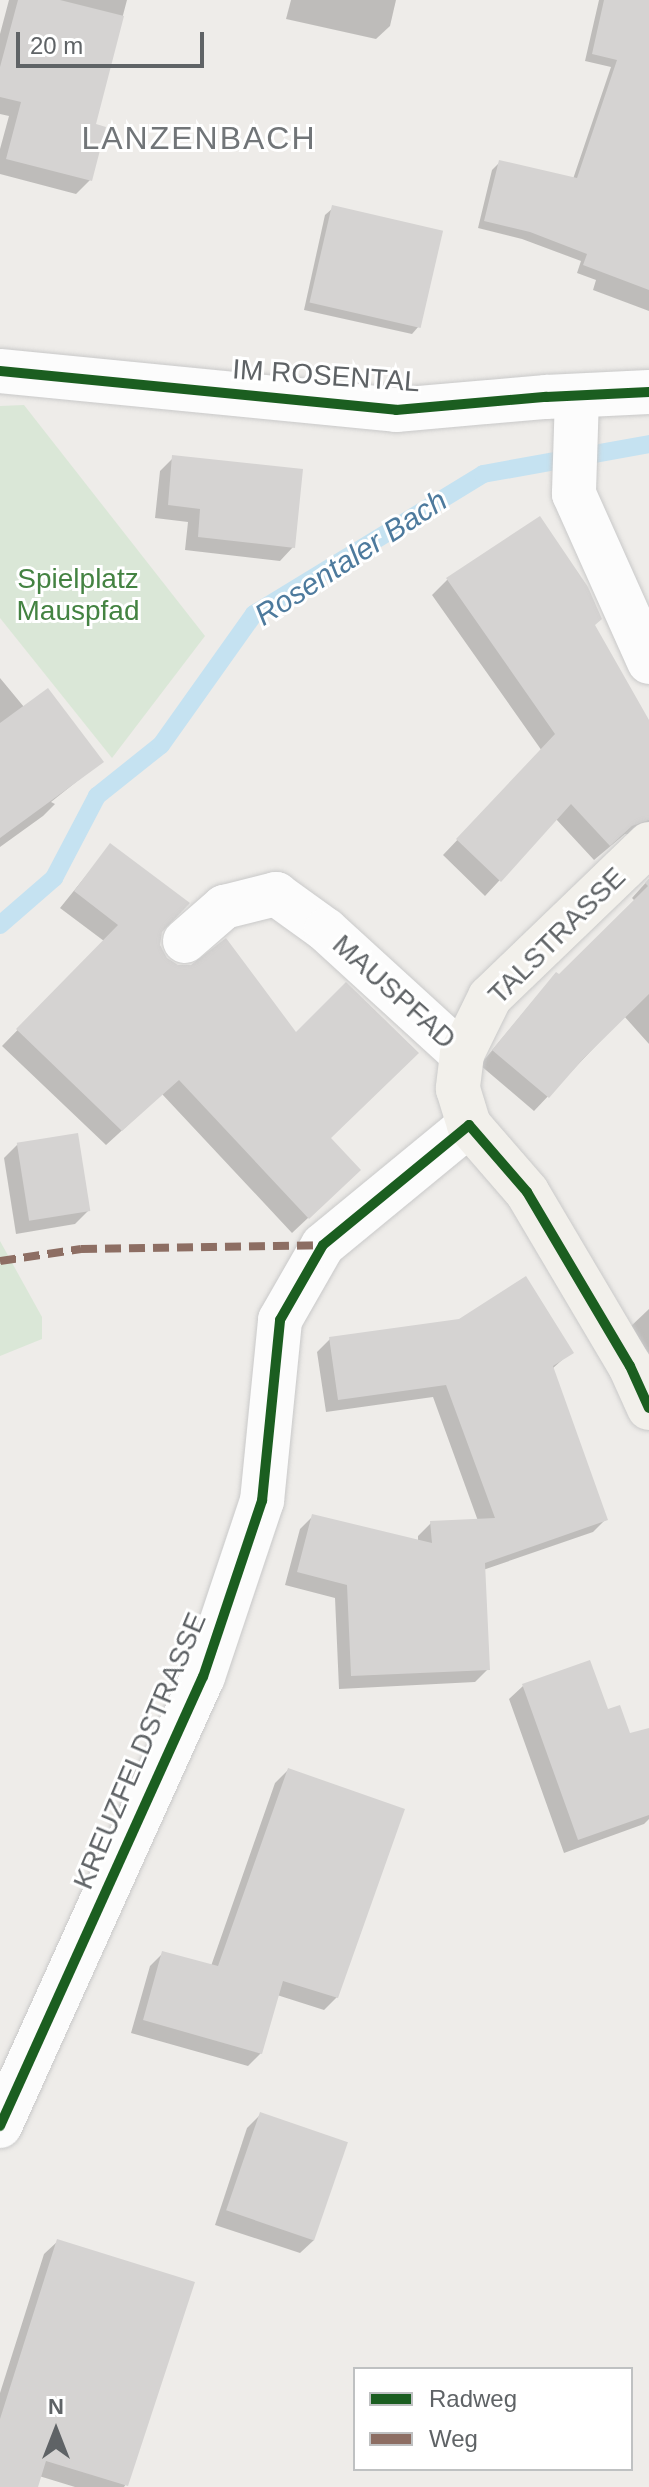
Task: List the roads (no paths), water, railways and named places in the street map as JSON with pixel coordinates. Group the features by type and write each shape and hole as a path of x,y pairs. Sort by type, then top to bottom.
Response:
{"main road":[{"name":"TALSTRASSE","path":"649,844 490,997 462,1054 458,1089 469,1125 527,1192 630,1366 649,1408"}],"street":[{"name":"IM ROSENTAL","path":"0,371 396,410 649,392"},
{"path":"577,396 574,494 642,653 649,662"},
{"name":"MAUSPFAD","path":"185,941 224,907 276,894 326,930 462,1054"},
{"name":"KREUZFELDSTRASSE","path":"0,2126 203,1677 262,1501 280,1320 323,1245 469,1125"}],"waterway":[{"name":"Rosentaler Bach","path":"0,925 54,878 97,796 161,745 254,614 483,474 649,444"}],"district":[{"name":"LANZENBACH","path":"199,138"}],"park label":[{"name":"Spielplatz Mauspfad","path":"78,595"}]}
